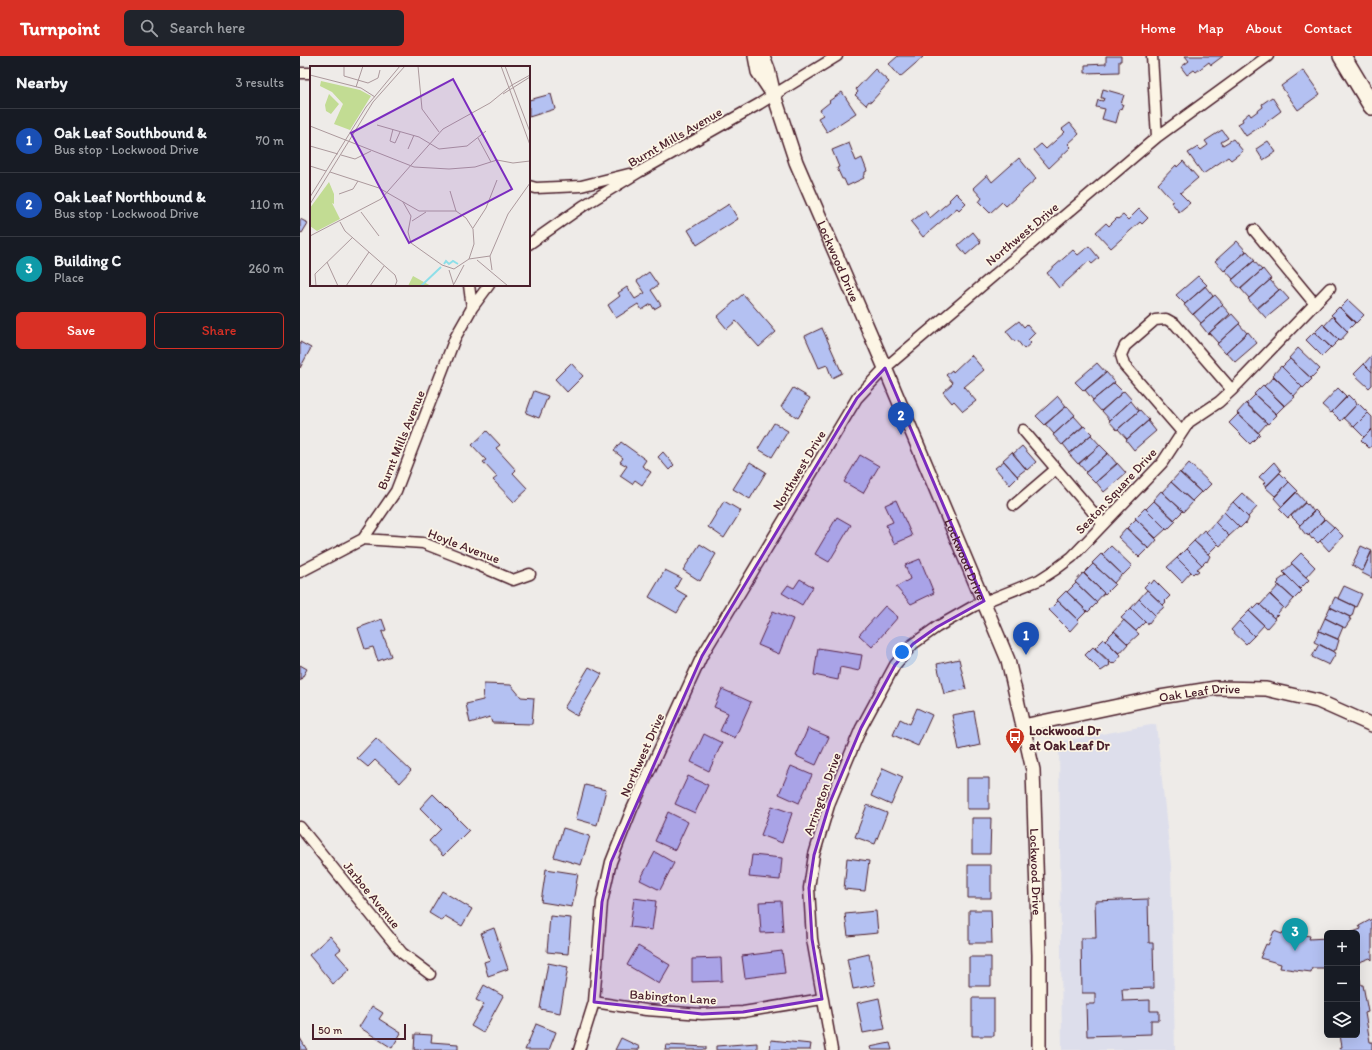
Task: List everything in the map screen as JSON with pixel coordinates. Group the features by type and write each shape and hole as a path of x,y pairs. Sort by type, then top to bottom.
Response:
{"highway":[{"path":"1342,56 1372,106"}],"street":[{"name":"Lockwood Drive","path":"755,56 758,72 774,95"},
{"name":"Lockwood Drive","path":"763,56 796,162 885,368 1008,660 1033,770 1039,955 1039,1050"},
{"name":"Burnt Mills Avenue","path":"530,243 583,206 639,172 774,95 837,56"},
{"path":"1152,56 1157,136"},
{"name":"Northwest Drive","path":"578,1050 594,1002 602,902 611,862 632,809 702,656 858,398 885,368 1157,136 1268,56"},
{"path":"300,73 310,72"},
{"path":"530,186 536,188 581,186 639,172"},
{"path":"1254,230 1315,304"},
{"path":"469,286 472,308"},
{"name":"Burnt Mills Avenue","path":"300,572 363,539 396,491 455,338 472,308 489,286"},
{"name":"Seaton Square Drive","path":"984,601 1039,580 1072,558 1162,463 1189,422 1219,402 1232,390 1330,288"},
{"path":"1182,432 1124,365 1121,355 1125,346 1155,320 1166,319 1175,324 1232,390"},
{"path":"1023,430 1103,524"},
{"path":"1014,505 1056,469"},
{"name":"Hoyle Avenue","path":"363,539 423,543 513,580 530,574"},
{"name":"Arrington Drive","path":"832,1050 812,939 809,888 814,855 830,802 861,728 895,665 913,644 937,627 984,601"},
{"name":"Oak Leaf Drive","path":"1024,726 1160,697 1216,688 1266,689 1306,698 1318,701 1372,725"},
{"name":"Jarboe Avenue","path":"300,827 402,953 430,974"},
{"name":"Babington Lane","path":"594,1002 646,1010 702,1014 743,1012 822,999"}],"highlighted area":[{"path":"885,368 984,601 937,627 913,644 895,665 861,728 830,802 814,855 809,888 812,939 822,999 743,1012 702,1014 594,1002 602,902 611,862 702,656 857,398"}],"shaded area":[{"path":"1156,724 1171,865 1175,1050 1062,1050 1059,742"}],"building":[{"path":"898,56 923,57 900,77 889,64"},
{"path":"1106,56 1121,56 1121,61 1119,61 1119,72 1085,73 1085,65 1106,64"},
{"path":"1185,56 1223,56 1211,65 1209,62 1196,72 1194,70 1187,75 1181,67 1189,61"},
{"path":"875,69 889,82 871,102 869,101 866,105 855,95 858,92 856,89"},
{"path":"1303,70 1320,94 1298,110 1281,86"},
{"path":"1103,89 1124,95 1121,104 1123,104 1121,109 1120,108 1116,123 1102,119 1105,109 1096,107 1098,100 1103,101 1104,98 1101,98"},
{"path":"842,92 856,113 827,132 818,118 823,115 820,110 830,102 829,101"},
{"path":"551,94 555,109 530,117 530,100"},
{"path":"1272,97 1281,111 1262,127 1261,126 1246,136 1238,124 1243,121 1242,119 1249,113 1251,116 1263,107 1262,104"},
{"path":"1070,123 1079,134 1068,144 1071,147 1049,168 1034,150 1041,144 1046,149 1065,132 1062,129"},
{"path":"1222,130 1228,138 1221,142 1223,145 1233,139 1243,151 1231,160 1228,157 1203,174 1188,153 1198,147 1201,150 1208,145 1205,141"},
{"path":"1268,141 1276,152 1263,160 1256,149"},
{"path":"849,143 856,161 862,158 867,171 863,176 864,178 847,186 837,168 839,167 832,150"},
{"path":"1019,158 1036,179 1006,206 1002,202 990,213 979,202 982,198 973,188 987,175 992,182"},
{"path":"1183,161 1198,178 1180,193 1190,203 1179,212 1171,202 1173,201 1158,184 1176,165 1177,167"},
{"path":"956,193 966,203 959,210 957,208 923,237 911,222 925,211 930,218 950,201 949,200"},
{"path":"729,204 738,219 697,245 688,230"},
{"path":"1139,209 1148,218 1142,224 1140,222 1111,248 1096,232 1106,223 1109,226 1117,218 1118,219 1123,215 1128,220"},
{"path":"300,219 308,223 302,233 300,232"},
{"path":"973,232 981,242 966,255 958,245"},
{"path":"1237,241 1246,251 1224,271 1215,261"},
{"path":"1089,246 1099,258 1092,264 1089,261 1059,288 1047,273 1073,250 1078,255"},
{"path":"1247,251 1255,260 1233,279 1225,270"},
{"path":"1254,261 1262,270 1240,289 1232,280"},
{"path":"1263,269 1271,279 1249,298 1241,289"},
{"path":"649,272 658,285 651,290 661,305 654,309 651,304 642,310 638,304 616,318 608,305 620,296 618,293 627,287 635,299 645,293 637,281"},
{"path":"1198,276 1207,285 1185,304 1176,295"},
{"path":"1270,280 1279,290 1257,309 1248,299"},
{"path":"1205,286 1213,296 1193,315 1184,305"},
{"path":"1280,289 1289,299 1266,318 1257,308"},
{"path":"743,294 776,332 759,347 736,321 727,329 717,317"},
{"path":"1215,295 1223,304 1201,323 1193,314"},
{"path":"1348,300 1364,315 1356,323 1340,308"},
{"path":"1222,305 1230,314 1208,334 1200,324"},
{"path":"1339,307 1355,323 1347,331 1331,315"},
{"path":"1232,314 1240,323 1218,343 1209,333"},
{"path":"1333,316 1348,332 1340,341 1324,326"},
{"path":"1019,321 1024,327 1027,324 1035,333 1028,340 1031,343 1024,349 1017,340 1015,342 1006,331"},
{"path":"1239,324 1247,333 1225,353 1217,344"},
{"path":"1323,324 1339,340 1331,348 1315,332"},
{"path":"822,328 842,373 832,378 827,365 819,368 805,336"},
{"path":"1248,332 1257,343 1235,362 1226,352"},
{"path":"1314,332 1331,347 1322,356 1306,340"},
{"path":"300,342 311,348 300,368"},
{"path":"1298,348 1320,369 1311,378 1289,358"},
{"path":"971,355 984,370 964,387 976,401 963,411 954,401 952,403 943,392 953,383 946,375 952,370 953,372"},
{"path":"1372,355 1372,372 1364,364"},
{"path":"1290,359 1312,379 1303,388 1282,367"},
{"path":"571,363 583,376 567,392 555,379"},
{"path":"1097,363 1106,373 1084,391 1075,382"},
{"path":"1364,364 1372,372 1372,385 1369,388 1354,374"},
{"path":"1281,366 1302,387 1294,396 1273,375"},
{"path":"1106,372 1115,382 1093,400 1085,390"},
{"path":"1274,377 1295,397 1285,406 1264,386"},
{"path":"1114,383 1123,392 1101,411 1092,401"},
{"path":"1263,385 1284,406 1276,414 1254,394"},
{"path":"793,388 810,398 798,418 781,407"},
{"path":"1338,388 1347,397 1331,413 1322,405"},
{"path":"534,391 548,396 539,418 526,413"},
{"path":"1124,391 1132,400 1110,420 1102,411"},
{"path":"1255,395 1277,415 1268,424 1246,404"},
{"path":"1348,395 1353,400 1354,399 1357,404 1341,421 1332,412"},
{"path":"1058,396 1066,406 1045,425 1036,416"},
{"path":"1131,401 1139,411 1117,430 1109,421"},
{"path":"1246,403 1267,423 1258,433 1237,413"},
{"path":"1358,403 1368,413 1354,427 1344,418"},
{"path":"1067,406 1075,415 1054,434 1045,424"},
{"path":"1140,410 1149,420 1127,439 1118,429"},
{"path":"1368,413 1372,417 1372,429 1364,437 1354,427"},
{"path":"1238,414 1260,434 1250,444 1229,423"},
{"path":"1074,416 1083,426 1062,445 1053,435"},
{"path":"1148,421 1156,431 1134,450 1126,440"},
{"path":"774,423 788,431 772,457 758,449"},
{"path":"1084,426 1092,434 1070,453 1063,444"},
{"path":"1372,429 1372,446 1369,448 1361,440"},
{"path":"487,431 500,445 496,448 516,470 513,473 528,489 514,502 493,480 497,477 483,462 486,460 472,445"},
{"path":"1091,435 1100,445 1078,464 1069,454"},
{"path":"621,442 646,460 642,466 651,472 642,485 635,480 632,484 620,476 627,466 620,462 623,458 614,451"},
{"path":"1100,445 1108,453 1086,472 1079,464"},
{"path":"1022,446 1036,462 1027,470 1013,454"},
{"path":"663,452 674,465 669,470 658,457"},
{"path":"1012,452 1026,469 1017,476 1003,460"},
{"path":"1108,453 1117,464 1095,483 1085,473"},
{"path":"860,455 879,466 863,493 844,482"},
{"path":"1004,461 1018,477 1010,485 995,468"},
{"path":"750,462 766,472 750,499 733,489"},
{"path":"1274,462 1281,471 1266,486 1263,484 1265,482 1259,477"},
{"path":"1117,463 1126,473 1104,492 1096,482"},
{"path":"1189,463 1211,484 1202,493 1180,473"},
{"path":"1180,472 1201,492 1192,501 1171,482"},
{"path":"1280,473 1289,482 1275,496 1265,487"},
{"path":"1171,482 1193,502 1184,512 1162,492"},
{"path":"1289,482 1298,491 1282,507 1274,498"},
{"path":"1161,491 1183,511 1174,520 1153,500"},
{"path":"1296,492 1305,502 1288,518 1279,509"},
{"path":"1242,493 1257,507 1248,517 1233,502"},
{"path":"896,500 912,536 894,544 886,525 893,522 885,505"},
{"path":"724,501 741,511 724,538 708,527"},
{"path":"1154,501 1176,521 1167,530 1146,509"},
{"path":"1233,502 1249,518 1246,524 1245,523 1240,528 1224,512"},
{"path":"1305,503 1307,505 1308,504 1314,512 1300,525 1291,516"},
{"path":"1145,508 1166,529 1156,538 1135,518"},
{"path":"1315,510 1324,519 1308,536 1299,526"},
{"path":"1224,512 1239,527 1229,536 1215,522"},
{"path":"837,517 851,525 829,562 815,554"},
{"path":"1136,519 1157,540 1149,549 1127,528"},
{"path":"1325,519 1334,527 1318,543 1309,535"},
{"path":"1215,522 1229,536 1220,546 1206,532"},
{"path":"1334,527 1343,536 1329,551 1320,541"},
{"path":"1126,528 1148,548 1139,557 1118,537"},
{"path":"1204,530 1218,544 1208,554 1194,541"},
{"path":"1194,541 1210,556 1207,562 1206,561 1202,565 1186,549"},
{"path":"700,544 716,554 700,581 683,570"},
{"path":"1111,546 1132,566 1123,575 1102,555"},
{"path":"1361,546 1372,551 1363,570 1361,571 1352,565"},
{"path":"1186,549 1202,565 1197,569 1199,571 1196,573 1195,572 1193,574 1177,558"},
{"path":"1372,552 1372,578 1362,573"},
{"path":"1301,553 1315,567 1306,577 1291,563"},
{"path":"1101,554 1122,574 1114,583 1092,563"},
{"path":"1177,558 1191,572 1182,582 1167,567"},
{"path":"920,559 934,593 911,604 896,587 910,579 905,565"},
{"path":"1093,564 1115,584 1105,594 1084,573"},
{"path":"1292,564 1309,580 1300,589 1283,572"},
{"path":"665,570 681,578 675,589 687,596 677,613 649,597"},
{"path":"1083,573 1104,593 1096,602 1075,582"},
{"path":"1286,575 1302,591 1294,599 1277,584 1279,582 1278,581"},
{"path":"800,579 813,587 802,605 782,593 788,585 794,588"},
{"path":"1154,580 1170,596 1163,605 1144,587 1149,582 1151,584"},
{"path":"1076,583 1097,603 1088,612 1067,592"},
{"path":"1279,585 1294,599 1285,609 1270,595"},
{"path":"1344,586 1362,594 1356,607 1338,598"},
{"path":"1147,590 1164,606 1155,615 1139,599"},
{"path":"1066,591 1087,611 1078,620 1057,600"},
{"path":"1270,594 1283,607 1278,613 1279,614 1274,618 1260,605"},
{"path":"1335,597 1355,606 1352,616 1350,617 1330,607"},
{"path":"1139,599 1155,615 1147,624 1131,608"},
{"path":"1058,601 1079,621 1070,631 1049,610"},
{"path":"1259,604 1275,619 1267,628 1249,611 1253,607 1254,609"},
{"path":"885,606 898,617 872,647 859,635"},
{"path":"1330,607 1350,617 1349,619 1351,619 1345,628 1325,618"},
{"path":"1131,608 1145,622 1136,631 1121,618"},
{"path":"773,611 793,619 779,654 758,645"},
{"path":"1249,611 1264,625 1254,636 1239,621"},
{"path":"1325,618 1343,627 1338,639 1319,631"},
{"path":"382,619 386,630 382,632 391,656 378,661 373,647 365,649 358,628"},
{"path":"1124,620 1139,634 1128,644 1114,631"},
{"path":"1239,621 1254,636 1246,644 1231,630"},
{"path":"1114,631 1128,644 1119,654 1105,640"},
{"path":"1319,631 1339,640 1334,652 1314,642"},
{"path":"1104,639 1121,655 1114,664 1112,664 1095,648"},
{"path":"1319,644 1336,653 1329,665 1312,657"},
{"path":"1093,647 1110,663 1110,665 1101,671 1085,655"},
{"path":"818,648 862,655 859,671 840,667 838,680 814,675"},
{"path":"959,659 966,689 944,694 937,664"},
{"path":"300,665 307,669 300,681"},
{"path":"589,667 602,674 577,716 564,708"},
{"path":"484,684 511,685 521,697 534,698 532,724 492,723 490,717 470,723 466,704 483,700"},
{"path":"722,689 751,702 735,738 720,731 728,713 714,707"},
{"path":"917,708 932,715 918,746 893,735 900,719 910,724"},
{"path":"974,711 980,745 959,750 952,715"},
{"path":"808,728 829,737 816,765 796,756"},
{"path":"704,734 722,743 709,771 691,762"},
{"path":"376,738 411,771 400,783 375,760 368,767 357,758"},
{"path":"791,766 812,775 799,803 779,794"},
{"path":"883,768 903,777 891,805 871,796"},
{"path":"688,776 708,785 695,813 675,804"},
{"path":"967,778 989,778 989,809 967,809"},
{"path":"585,785 606,790 597,825 576,819"},
{"path":"433,794 469,830 443,856 429,841 441,829 420,808"},
{"path":"867,805 887,813 875,844 855,837"},
{"path":"772,806 792,813 782,843 761,835"},
{"path":"668,812 688,822 675,850 655,841"},
{"path":"972,818 991,818 990,854 972,854"},
{"path":"563,828 590,836 581,865 554,857"},
{"path":"655,852 674,863 660,890 640,880"},
{"path":"752,855 782,858 780,880 749,877"},
{"path":"847,858 869,861 865,891 844,889"},
{"path":"968,865 991,865 991,898 968,898"},
{"path":"546,869 578,874 572,907 541,902"},
{"path":"442,891 472,909 462,926 445,916 442,921 429,913"},
{"path":"634,898 656,901 652,930 630,927"},
{"path":"1148,899 1149,943 1153,943 1154,988 1122,989 1123,1001 1150,1000 1150,1011 1159,1011 1159,1020 1151,1020 1151,1034 1087,1036 1086,1004 1095,1004 1095,993 1082,993 1081,938 1096,938 1095,901"},
{"path":"781,901 783,932 761,933 759,902"},
{"path":"969,910 991,910 992,943 969,943"},
{"path":"876,911 878,933 848,936 845,914"},
{"path":"550,916 571,918 568,954 547,952"},
{"path":"1372,919 1372,960 1370,958 1360,962 1360,930 1358,930 1361,929 1359,926"},
{"path":"494,928 508,969 488,976 484,962 490,960 481,933"},
{"path":"1274,931 1282,934 1283,932 1310,936 1309,939 1324,938 1324,968 1312,968 1311,972 1280,968 1281,964 1260,958 1266,944 1268,945"},
{"path":"330,936 341,949 336,953 350,969 333,984 309,955"},
{"path":"638,946 670,965 659,984 627,965"},
{"path":"782,951 785,973 745,978 742,956"},
{"path":"869,954 875,985 853,989 847,959"},
{"path":"969,957 991,957 991,986 969,986"},
{"path":"721,958 722,981 692,982 692,959"},
{"path":"548,963 568,967 560,1013 540,1009"},
{"path":"1360,979 1361,985 1363,985 1368,1012 1365,1013 1370,1042 1372,1042 1372,1050 1340,1050 1339,1048 1342,1047 1340,1038 1360,1038"},
{"path":"484,985 503,996 483,1033 471,1026 484,1004 476,1000"},
{"path":"879,998 885,1029 863,1033 857,1003"},
{"path":"972,998 994,998 994,1036 972,1036"},
{"path":"372,1006 383,1013 379,1019 401,1033 392,1048 359,1027"},
{"path":"536,1024 556,1032 549,1050 525,1050"},
{"path":"415,1034 432,1035 431,1042 458,1044 458,1050 414,1050"},
{"path":"300,1038 307,1050 300,1050"},
{"path":"621,1038 640,1047 638,1050 615,1050"},
{"path":"771,1040 811,1044 810,1050 770,1050"},
{"path":"757,1043 757,1050 716,1050 716,1046"},
{"path":"890,1043 892,1050 871,1050 870,1047"},
{"path":"666,1045 706,1047 706,1050 665,1050"}],"place":[{"name":"Oak Leaf Northbound &","path":"901,435"},
{"name":"Oak Leaf Southbound &","path":"1026,655"},
{"name":"Lockwood Dr at Oak Leaf Dr","path":"1015,754"},
{"name":"Building C","path":"1295,951"}]}
